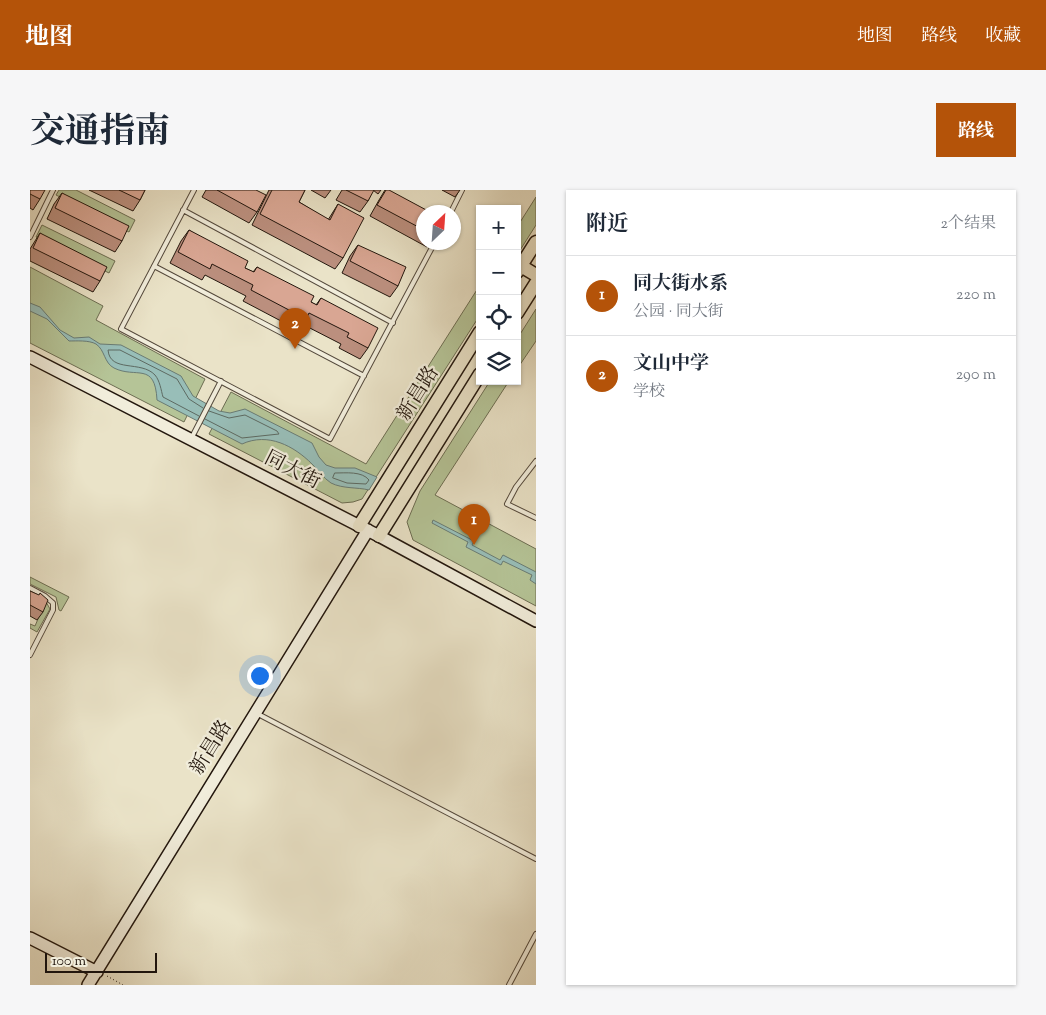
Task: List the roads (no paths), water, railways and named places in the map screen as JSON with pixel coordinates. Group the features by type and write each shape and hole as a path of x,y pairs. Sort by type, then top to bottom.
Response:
{"main road":[{"path":"521,266 536,242"},
{"path":"521,270 536,274"},
{"path":"521,307 536,283"},
{"name":"新昌路","path":"369,530 476,339"},
{"name":"新昌路","path":"369,530 476,380"}],"street":[{"name":"同大街","path":"30,357 369,530 536,620"},
{"name":"新昌路","path":"88,985 369,530"},
{"path":"30,938 97,972"}],"lane":[{"path":"30,237 53,190"},
{"path":"194,190 121,329 330,439 431,250"},
{"path":"454,205 462,190"},
{"path":"183,210 393,323"},
{"path":"154,266 364,376"},
{"path":"191,440 221,381"},
{"path":"536,461 516,487 507,504 536,518"},
{"path":"30,588 53,603 53,610 30,655"},
{"path":"256,713 536,859"},
{"path":"509,985 536,934"}],"water":[{"path":"30,303 40,307 60,330 74,338 89,337 100,344 121,345 181,376 193,396 219,411 230,413 245,409 312,443 319,457 326,465 335,468 355,468 377,477 369,490 340,486 328,481 305,457 280,443 271,440 261,440 242,444 157,400 153,380 148,376 114,368 108,363 96,344 69,341 47,319 30,311"},
{"path":"433,520 474,541 472,545 500,560 503,555 536,572 536,584 530,580 532,575 503,561 501,565 466,547 468,542 432,523"}],"place":[{"name":"文山中学","path":"295,349"},
{"name":"同大街水系","path":"474,545"}]}
